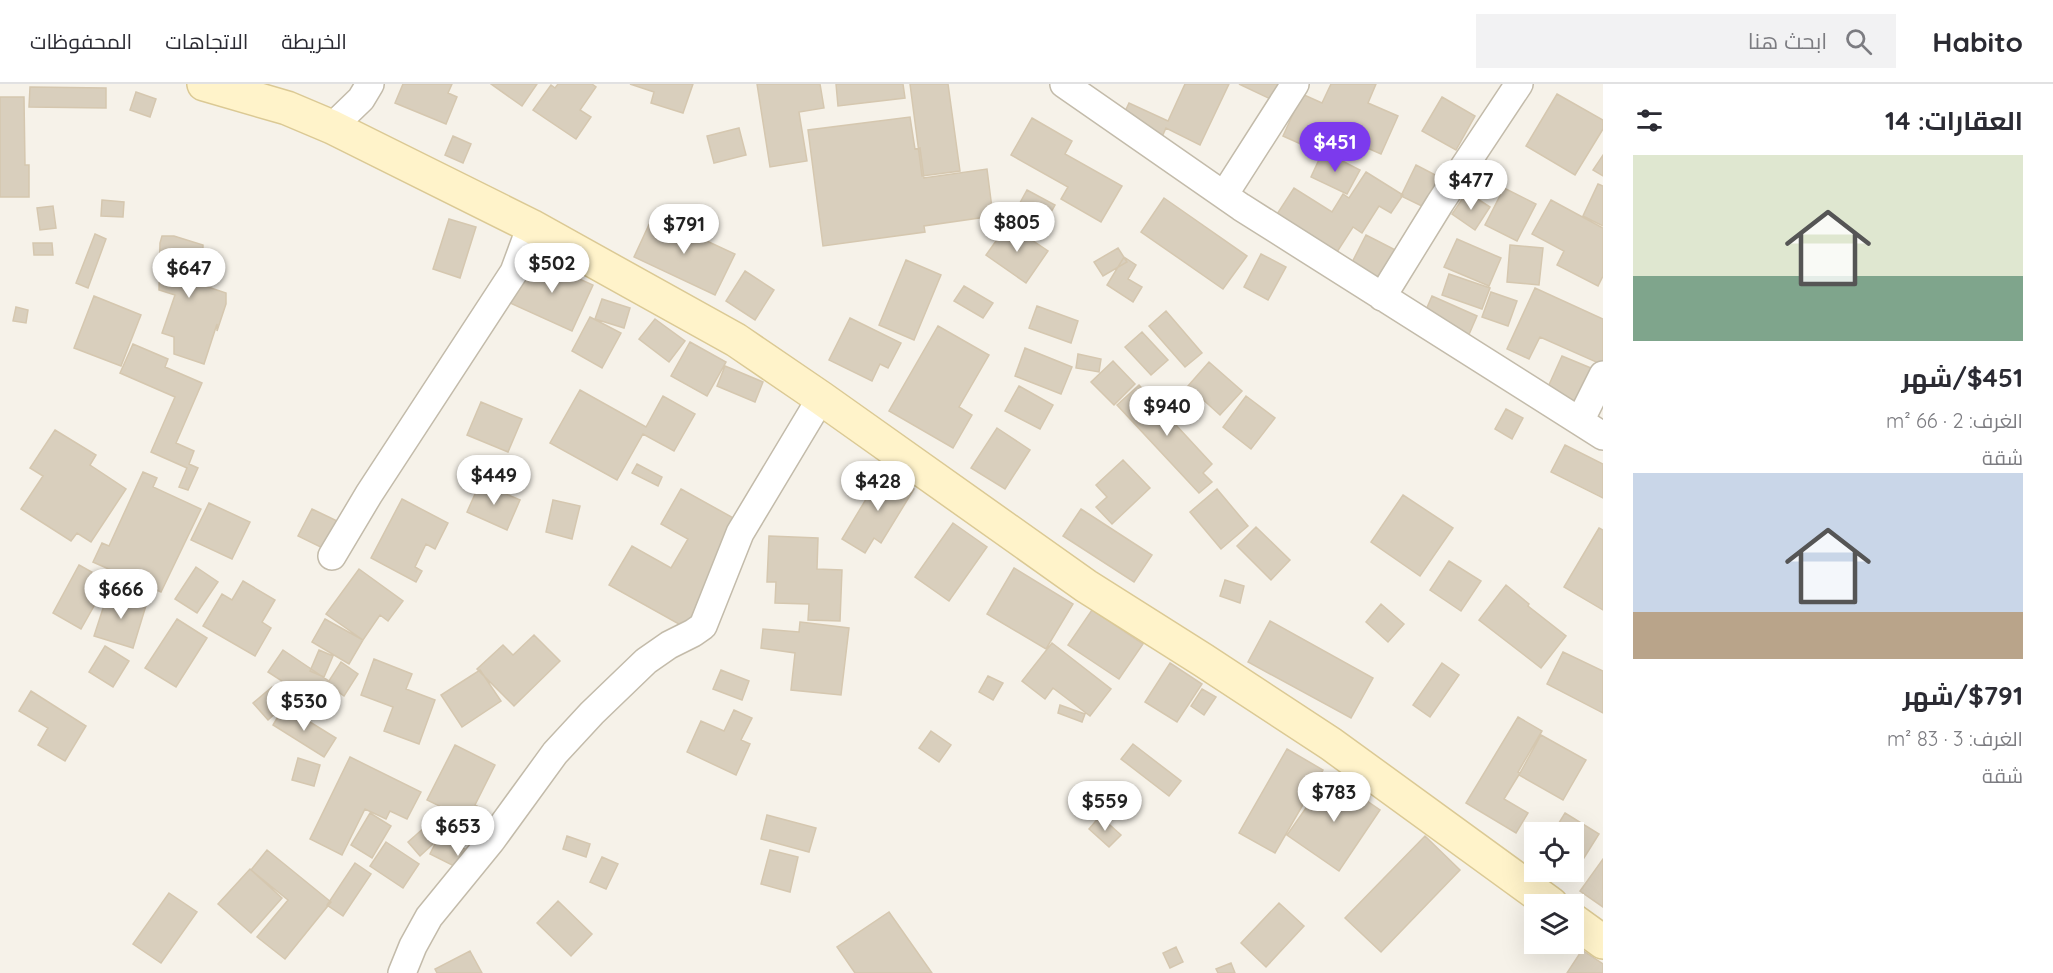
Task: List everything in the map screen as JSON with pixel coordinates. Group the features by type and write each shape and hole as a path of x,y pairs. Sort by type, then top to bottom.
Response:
{"main road":[{"path":"204,84 287,108 332,128 531,226 736,340 1086,586 1331,744 1537,894"},
{"path":"1584,928 1603,942"}],"street":[{"path":"1064,84 1224,195 1603,436"},
{"path":"1224,195 1295,84"},
{"path":"1382,297 1440,203 1519,84"},
{"path":"332,128 359,89"},
{"path":"332,556 369,494 513,272 531,226"},
{"path":"1580,421 1603,375"},
{"path":"402,973 412,946 429,918 491,841 555,753 592,713 646,662 669,645 703,626 740,533 821,398"}],"building":[{"path":"403,84 452,84 448,93 457,97 446,124 395,103"},
{"path":"491,84 537,84 522,106"},
{"path":"558,84 592,84 596,87 580,110 591,117 576,139 533,110 551,85 555,88"},
{"path":"630,84 693,84 683,113 651,103 654,92"},
{"path":"757,84 820,84 824,108 799,112 807,161 770,167"},
{"path":"836,84 903,84 905,98 838,106"},
{"path":"910,84 948,84 960,171 922,176"},
{"path":"1185,84 1229,84 1200,145 1166,128 1156,150 1116,131 1129,103 1168,121"},
{"path":"1239,84 1293,84 1283,105"},
{"path":"1331,84 1376,84 1368,103 1398,116 1381,154 1349,140 1339,161 1283,136 1302,94 1322,103"},
{"path":"30,87 106,88 106,108 29,107"},
{"path":"136,92 156,99 150,117 130,110"},
{"path":"1557,94 1603,120 1603,129 1575,175 1526,146"},
{"path":"0,97 24,97 25,165 29,165 29,197 0,197"},
{"path":"1442,97 1475,116 1456,150 1422,131"},
{"path":"910,117 915,149 920,148 924,178 987,169 993,216 924,226 925,232 823,246 808,130"},
{"path":"1032,118 1072,141 1065,154 1122,186 1101,222 1061,199 1068,187 1011,155"},
{"path":"739,128 746,155 714,163 707,136"},
{"path":"453,136 471,144 463,163 445,155"},
{"path":"1323,151 1360,170 1347,194 1311,177"},
{"path":"1603,155 1603,176 1593,170"},
{"path":"1416,165 1447,181 1432,211 1401,196"},
{"path":"1366,172 1403,195 1391,213 1379,206 1362,233 1353,227 1328,266 1268,228 1294,188 1332,212 1343,194 1349,198"},
{"path":"1598,184 1603,186 1603,226 1583,216"},
{"path":"1504,188 1536,204 1517,241 1485,225"},
{"path":"1027,190 1055,205 1037,237 1010,221"},
{"path":"1467,192 1490,207 1475,230 1452,214"},
{"path":"1164,198 1247,256 1223,289 1141,232"},
{"path":"102,200 124,202 123,217 101,216"},
{"path":"1551,200 1603,228 1603,276 1598,286 1557,265 1564,251 1532,234"},
{"path":"53,206 56,228 40,230 37,208"},
{"path":"653,216 735,254 715,295 634,257"},
{"path":"449,219 476,227 460,278 433,269"},
{"path":"1008,224 1048,251 1026,283 986,255"},
{"path":"95,234 106,239 88,288 76,283"},
{"path":"1366,235 1409,257 1386,300 1344,278"},
{"path":"162,236 174,236 203,245 202,285 226,293 226,304 204,364 174,354 174,337 162,333 175,295 159,290"},
{"path":"1457,239 1501,258 1489,286 1444,267"},
{"path":"33,243 52,243 53,255 34,255"},
{"path":"1510,245 1543,248 1539,285 1507,282"},
{"path":"1118,248 1127,262 1103,276 1094,262"},
{"path":"1261,254 1286,267 1268,300 1244,287"},
{"path":"531,257 593,285 572,331 510,303"},
{"path":"1124,257 1136,265 1128,279 1142,287 1133,302 1107,285"},
{"path":"906,260 941,275 914,340 879,325"},
{"path":"745,271 774,290 755,320 726,301"},
{"path":"1449,274 1490,288 1482,309 1442,295"},
{"path":"964,286 993,303 983,318 954,301"},
{"path":"1535,288 1603,319 1603,365 1540,337 1529,359 1507,349"},
{"path":"1491,292 1517,301 1508,326 1482,317"},
{"path":"94,296 141,315 121,366 74,348"},
{"path":"1432,296 1477,316 1464,346 1419,326"},
{"path":"602,299 630,308 624,328 595,319"},
{"path":"1037,306 1078,321 1071,343 1029,328"},
{"path":"16,307 28,310 26,323 13,321"},
{"path":"1166,311 1202,353 1185,367 1149,326"},
{"path":"590,317 621,333 602,368 572,351"},
{"path":"850,318 901,343 888,368 880,364 872,381 829,360"},
{"path":"655,319 685,341 669,362 639,339"},
{"path":"938,326 989,355 959,407 972,415 953,448 889,411"},
{"path":"1142,332 1168,360 1151,375 1125,347"},
{"path":"690,342 726,362 707,396 671,376"},
{"path":"133,344 168,359 165,367 202,383 176,443 194,451 189,464 198,468 188,490 179,487 187,468 151,452 175,397 120,373"},
{"path":"1025,348 1072,367 1061,394 1015,376"},
{"path":"1078,354 1101,359 1099,372 1076,368"},
{"path":"1562,356 1598,371 1579,414 1543,398"},
{"path":"1113,361 1135,384 1114,405 1091,382"},
{"path":"1209,362 1242,391 1220,415 1188,386"},
{"path":"725,366 763,382 755,402 717,386"},
{"path":"1139,385 1212,464 1203,473 1212,482 1199,493 1117,405"},
{"path":"1019,386 1053,405 1040,429 1005,411"},
{"path":"580,390 646,427 663,396 695,414 674,451 643,434 617,480 550,443"},
{"path":"1246,396 1275,418 1251,449 1223,427"},
{"path":"481,402 522,419 508,452 467,435"},
{"path":"1506,409 1523,418 1512,439 1495,429"},
{"path":"997,428 1030,450 1005,489 971,468"},
{"path":"55,430 96,455 90,465 126,489 91,542 77,533 71,541 21,509 43,476 30,468"},
{"path":"1565,445 1603,464 1603,498 1551,472"},
{"path":"1123,460 1150,488 1112,524 1096,507 1107,497 1096,485"},
{"path":"637,464 662,477 658,486 632,473"},
{"path":"883,471 914,489 881,543 874,538 865,553 842,539"},
{"path":"143,472 157,478 153,487 201,509 161,592 93,562 102,543 109,546"},
{"path":"480,483 520,500 507,530 467,512"},
{"path":"681,489 746,525 686,628 609,585 632,546 671,568 688,539 661,524"},
{"path":"1217,489 1248,526 1221,549 1190,512"},
{"path":"1403,495 1453,528 1420,576 1371,542"},
{"path":"402,499 448,523 435,549 426,544 415,567 422,571 416,582 371,558"},
{"path":"553,500 580,506 572,539 546,532"},
{"path":"209,503 250,522 232,559 191,540"},
{"path":"312,509 354,529 341,557 298,536"},
{"path":"1081,509 1152,555 1134,582 1063,536"},
{"path":"953,523 987,547 949,601 915,577"},
{"path":"1256,527 1290,560 1271,580 1237,546"},
{"path":"1599,528 1603,530 1603,610 1564,587"},
{"path":"769,536 818,538 817,569 842,570 840,621 808,620 809,604 775,603 776,582 767,582"},
{"path":"1449,561 1481,581 1461,611 1430,590"},
{"path":"79,565 108,581 81,629 53,613"},
{"path":"196,567 218,582 197,613 175,599"},
{"path":"1014,568 1073,604 1046,649 987,614"},
{"path":"359,569 403,601 388,621 380,615 363,640 326,614"},
{"path":"1225,580 1244,586 1240,603 1220,596"},
{"path":"243,581 275,600 262,622 271,628 255,656 203,626 222,594 232,600"},
{"path":"1506,585 1566,636 1541,668 1479,620"},
{"path":"108,593 138,603 139,596 148,599 133,648 94,636"},
{"path":"1381,604 1404,624 1388,642 1366,622"},
{"path":"1092,610 1143,644 1119,679 1068,645"},
{"path":"177,619 207,638 176,687 145,668"},
{"path":"325,619 363,640 349,664 312,642"},
{"path":"1270,621 1373,678 1351,718 1248,662"},
{"path":"800,622 849,628 841,695 791,690 795,653 761,648 763,629 799,632"},
{"path":"534,635 560,661 514,706 477,669 503,645 513,655"},
{"path":"1052,643 1111,689 1090,716 1053,688 1045,699 1022,681"},
{"path":"105,646 129,661 113,687 89,672"},
{"path":"283,650 329,681 341,662 358,674 344,696 337,691 325,709 268,672"},
{"path":"319,650 333,656 324,677 310,671"},
{"path":"1563,652 1603,671 1603,713 1547,684"},
{"path":"374,659 412,674 406,689 435,700 419,744 384,731 393,707 361,695"},
{"path":"1170,663 1202,684 1177,722 1145,702"},
{"path":"1442,663 1459,675 1430,717 1413,705"},
{"path":"480,670 501,701 462,727 441,695"},
{"path":"721,670 749,681 742,700 713,689"},
{"path":"988,676 1003,683 993,700 979,692"},
{"path":"272,687 287,703 268,720 253,703"},
{"path":"1202,689 1216,697 1204,715 1191,706"},
{"path":"31,691 86,726 65,761 38,745 48,728 19,711"},
{"path":"1060,705 1085,714 1082,722 1058,713"},
{"path":"284,706 336,738 324,757 273,725"},
{"path":"734,710 752,718 741,740 750,744 736,775 687,752 701,721 724,731"},
{"path":"1518,717 1542,731 1504,799 1528,813 1516,833 1466,803"},
{"path":"931,731 951,745 939,762 919,748"},
{"path":"1541,735 1586,760 1563,800 1519,775"},
{"path":"1133,744 1181,781 1169,796 1121,759"},
{"path":"455,745 495,765 475,805 483,809 476,824 427,800"},
{"path":"1287,749 1323,770 1275,853 1239,833"},
{"path":"350,757 421,792 407,819 390,811 386,819 365,809 342,855 310,839"},
{"path":"298,758 320,765 314,786 292,780"},
{"path":"1329,775 1380,810 1339,871 1287,835"},
{"path":"370,813 391,826 372,858 351,845"},
{"path":"1565,813 1580,822 1560,822"},
{"path":"767,815 816,828 809,852 761,839"},
{"path":"1100,816 1121,835 1109,847 1089,829"},
{"path":"434,819 446,832 420,856 408,842"},
{"path":"1584,825 1599,834 1584,858"},
{"path":"439,836 485,859 476,877 430,854"},
{"path":"567,836 590,844 586,857 563,849"},
{"path":"1425,836 1460,870 1381,952 1345,918"},
{"path":"386,842 419,864 403,888 370,866"},
{"path":"267,850 331,902 285,959 257,937 288,900 251,870"},
{"path":"770,850 798,857 790,892 761,884"},
{"path":"602,857 618,864 606,889 590,882"},
{"path":"1603,859 1603,907 1580,891"},
{"path":"355,863 371,874 343,916 327,905"},
{"path":"250,869 282,898 251,933 218,904"},
{"path":"169,893 197,912 161,963 133,944"},
{"path":"558,901 592,934 571,956 537,923"},
{"path":"1279,903 1304,926 1266,967 1241,943"},
{"path":"889,912 932,973 855,973 837,947"},
{"path":"1176,947 1183,962 1170,968 1163,953"},
{"path":"470,951 482,973 437,973 435,969"},
{"path":"1584,951 1603,964 1603,973 1567,973 1579,954 1584,954"},
{"path":"1231,963 1235,973 1218,973 1216,969"}]}
